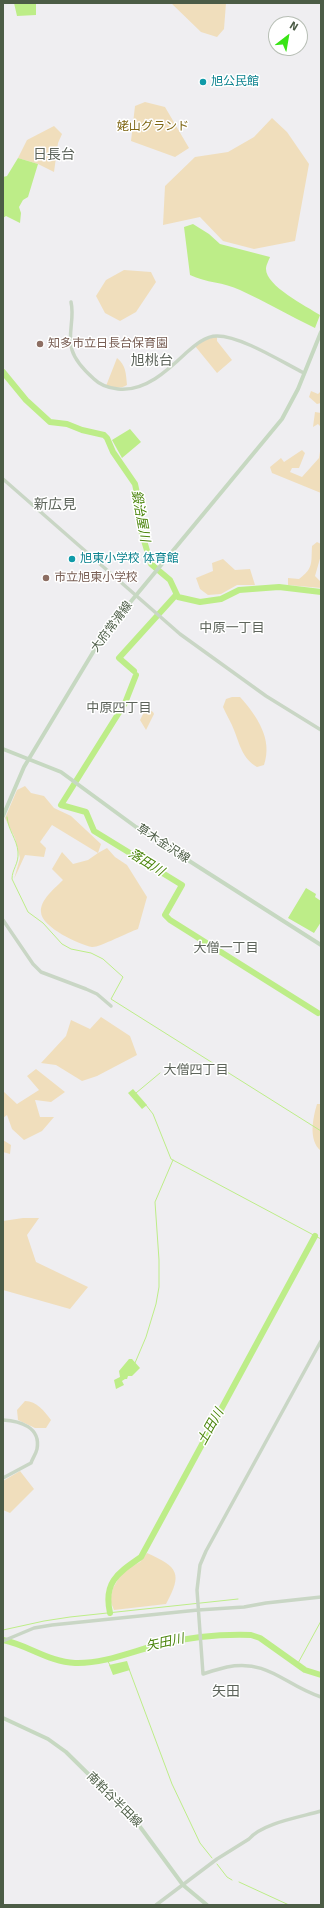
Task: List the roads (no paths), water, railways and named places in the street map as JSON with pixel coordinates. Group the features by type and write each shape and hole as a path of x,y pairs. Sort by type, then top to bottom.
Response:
{"main road":[{"name":"大府常滑線","path":"3,816 29,758 104,634 282,418 290,406 321,332"},
{"name":"草木金沢線","path":"3,749 29,758 61,772 142,830 321,945"},
{"name":"南粕谷半田線","path":"3,1718 48,1738 66,1752 135,1820 183,1885 207,1905"}],"street":[{"path":"71,302 74,313 70,340 72,351 90,376 97,382 111,388 135,388 148,384 202,340 217,336 231,338 245,343 304,373"},
{"path":"3,479 180,634 228,670 321,730"},
{"path":"3,920 33,964 41,972 97,994 111,1006"},
{"path":"321,1341 202,1559 197,1590 203,1674 238,1665 258,1666 300,1689 321,1697"},
{"path":"3,1420 19,1421 28,1426 35,1435 37,1445 31,1462 3,1478"},
{"path":"3,1641 34,1628 52,1625 198,1610 244,1607 321,1597"},
{"path":"156,1905 217,1859 249,1839 253,1834 278,1824 321,1811"}],"waterway":[{"name":"鍛治屋川","path":"3,372 26,400 50,422 67,424 82,430 104,435 107,438 113,452 135,484 141,512 140,527 151,564 170,580 178,597 200,602 221,599 239,590 279,587 321,592"},
{"name":"落田川","path":"134,671 119,658 176,595"},
{"name":"落田川","path":"136,675 125,703 61,805 86,812 94,831 182,885 165,915 170,920 318,1013"},
{"path":"7,817 18,852 12,879 28,912 43,923 62,944 71,949 91,953 103,959 123,977 111,999 321,1131"},
{"path":"136,1093 160,1073"},
{"path":"146,1105 153,1114 171,1159 321,1239"},
{"path":"135,1363 146,1337 156,1304 159,1287 159,1260 155,1202 173,1160"},
{"name":"土田川","path":"110,1613 108,1602 109,1593 114,1579 125,1568 141,1557 315,1236"},
{"path":"3,1630 70,1617 238,1599"},
{"path":"297,1665 321,1621"},
{"name":"矢田川","path":"3,1640 12,1642 56,1660 86,1663 108,1659 161,1644 195,1638 228,1635 251,1635 260,1638 305,1670 321,1675"},
{"name":"矢田川","path":"106,1658 110,1665"},
{"path":"129,1669 172,1784 200,1843 212,1858"},
{"path":"217,1864 227,1877 232,1880"},
{"path":"239,1882 289,1905"}],"place":[{"name":"旭公民館","path":"203,82"},
{"name":"知多市立日長台保育園","path":"40,344"},
{"name":"旭東小学校 体育館","path":"72,559"},
{"name":"市立旭東小学校","path":"46,578"}],"district":[{"name":"日長台","path":"54,155"},
{"name":"旭桃台","path":"152,361"},
{"name":"新広見","path":"55,505"},
{"name":"中原一丁目","path":"232,629"},
{"name":"中原四丁目","path":"119,709"},
{"name":"大僧一丁目","path":"226,949"},
{"name":"大僧四丁目","path":"196,1071"},
{"name":"矢田","path":"226,1692"}],"park label":[{"name":"姥山グランド","path":"153,127"}]}
